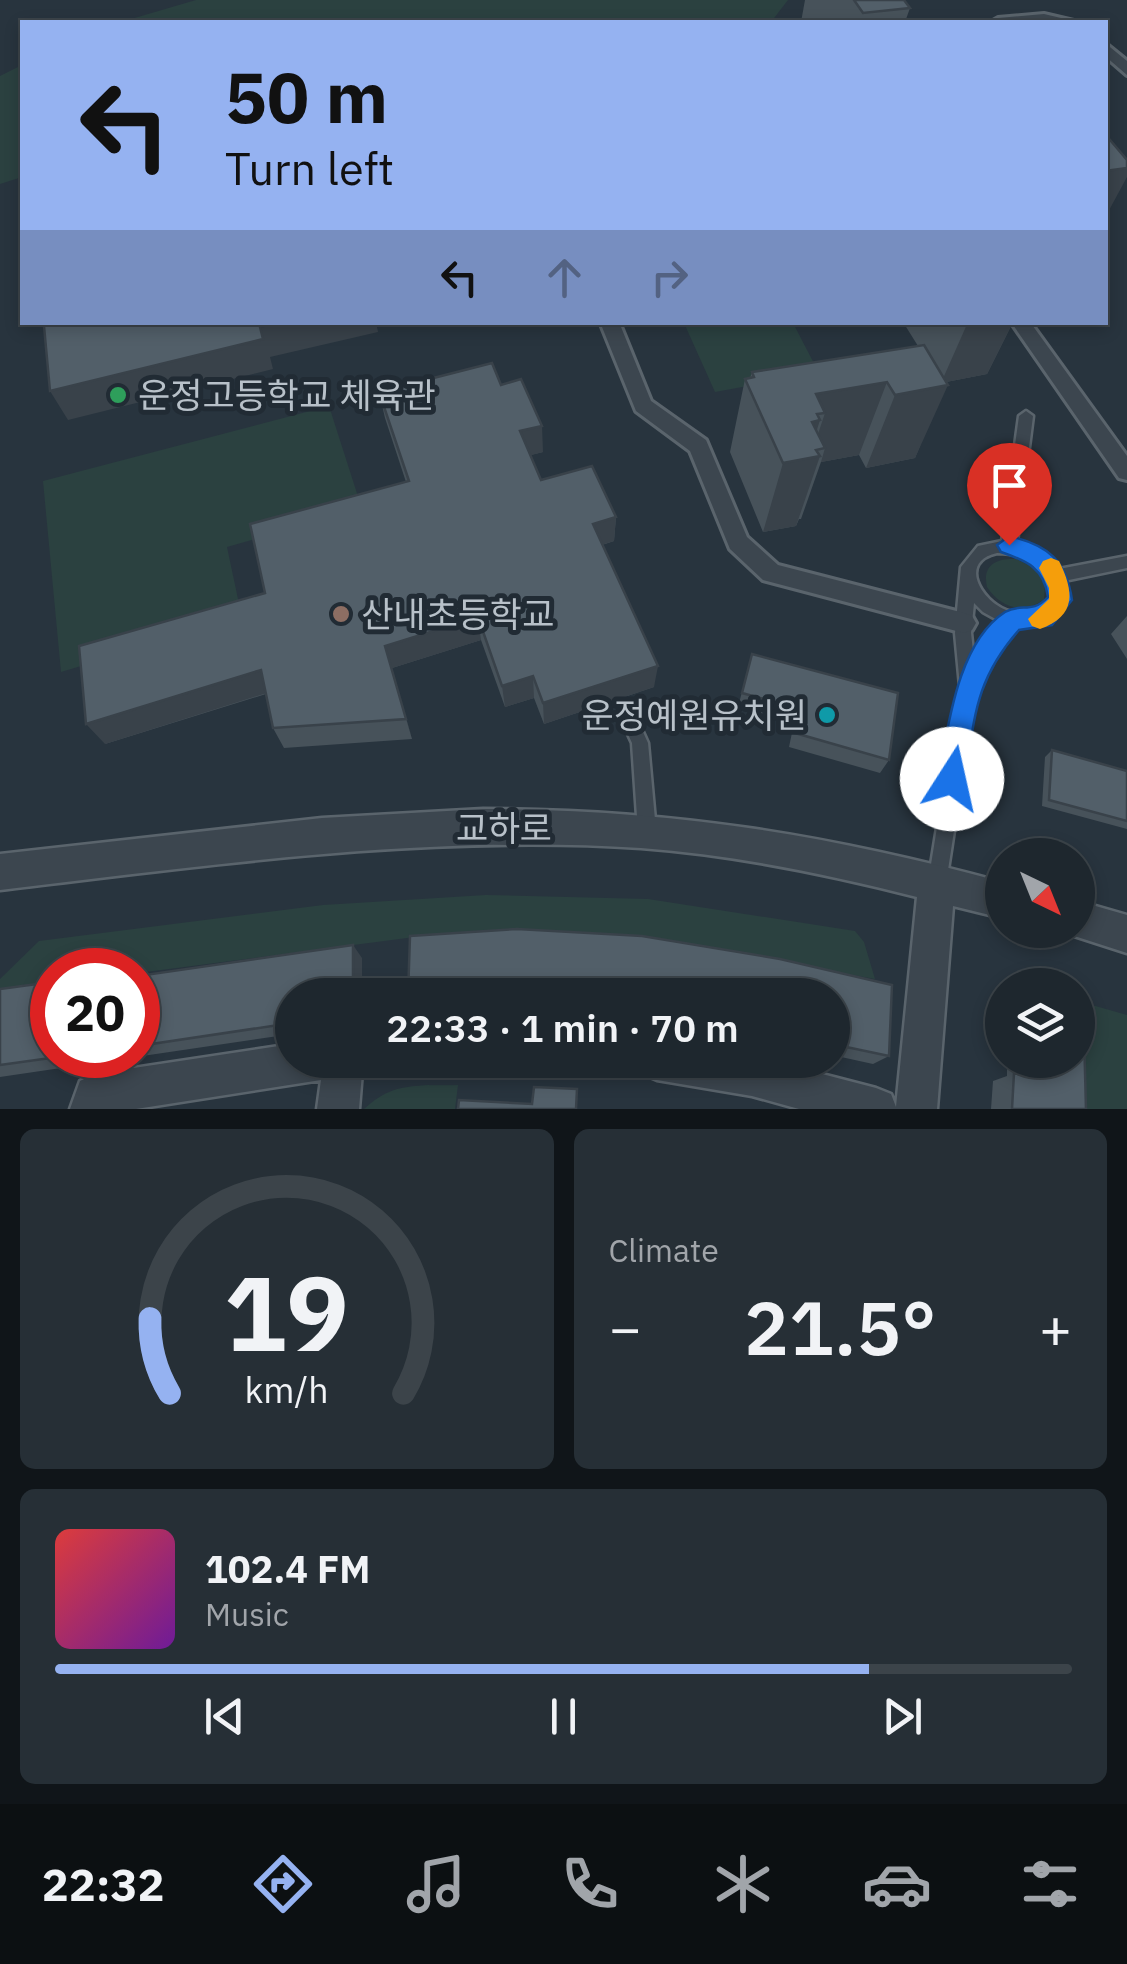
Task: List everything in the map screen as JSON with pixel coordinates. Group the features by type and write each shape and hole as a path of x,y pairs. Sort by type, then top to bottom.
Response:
{"street":[{"path":"1021,20 1058,20"},
{"path":"1108,51 1127,70"},
{"path":"610,325 643,406 699,446 738,543 752,560 771,572 964,623"},
{"path":"1022,325 1127,472"},
{"name":"교하로","path":"0,872 374,830 554,827 647,831 778,850 985,896"},
{"path":"916,1109 937,883"},
{"path":"1095,925 1127,934"},
{"path":"92,1109 94,1096 275,1067"},
{"path":"338,1109 341,1078"},
{"path":"760,1078 876,1109"}],"lane":[{"path":"1009,545 1026,416"},
{"path":"937,883 968,686 964,623 968,580 974,557 983,550 1009,545 1037,555 1057,576 1060,600 1054,610 1029,621 1013,620 984,604 968,580"},
{"path":"1057,576 1127,562"},
{"path":"968,686 993,642 1013,620"},
{"path":"628,717 640,743 647,831"}],"green space":[{"path":"196,0 788,0 773,20 128,20"},
{"path":"20,66 20,178 0,184 0,76"},
{"path":"685,325 794,325 819,373 715,392"},
{"path":"329,406 362,509 227,547 242,618 61,672 43,481"},
{"path":"1016,559 1035,568 1045,584 1044,599 1028,607 1005,604 987,587 992,564"},
{"path":"486,895 648,899 855,931 864,942 875,979 717,951 430,935 160,970 160,948 32,948 39,941 323,905"},
{"path":"30,950 30,987 0,990 0,979"},
{"path":"1095,1006 1127,1015 1127,1109 1075,1109 1076,1078 1095,1078"},
{"path":"458,1085 455,1109 364,1109 396,1089"}],"building":[{"path":"854,0 904,0 910,8 863,13"},
{"path":"1108,138 1127,160 1127,168 1108,171"},
{"path":"268,325 260,327 263,339 50,391 44,326"},
{"path":"924,345 948,385 895,395 887,382 816,394 825,413 817,414 820,420 812,422 825,448 816,450 820,456 783,463 745,379 754,377 752,372"},
{"path":"492,363 501,385 521,379 542,426 520,431 541,480 592,466 616,517 593,524 658,666 543,703 533,676 502,686 478,617 385,646 406,719 273,728 261,670 86,724 79,646 265,593 250,524 409,481 379,392"},
{"name":"운정예원유치원","path":"752,654 898,693 889,760 795,733 800,709 742,693"},
{"path":"1052,750 1127,771 1127,821 1049,800"},
{"path":"517,929 642,936 780,959 892,985 889,1056 850,1048 850,978 409,978 410,936"},
{"path":"353,945 353,978 275,978 275,1026 160,1043 160,973"},
{"path":"30,985 30,1061 0,1065 0,989"},
{"path":"1014,1078 1085,1078 1086,1109 1012,1109"},
{"path":"534,1087 577,1089 576,1109 458,1109 459,1100 532,1104"}],"slow traffic":[{"path":"1040,619 1054,610 1060,600 1057,576 1051,568"}],"place":[{"name":"운정고등학교 체육관","path":"118,395"},
{"name":"산내초등학교","path":"341,614"},
{"name":"운정예원유치원","path":"827,715"}],"route":[{"path":"952,779 968,686 993,642 1013,620 1044,618 1060,600 1057,576 1048,565 1037,555 1009,545"}]}
